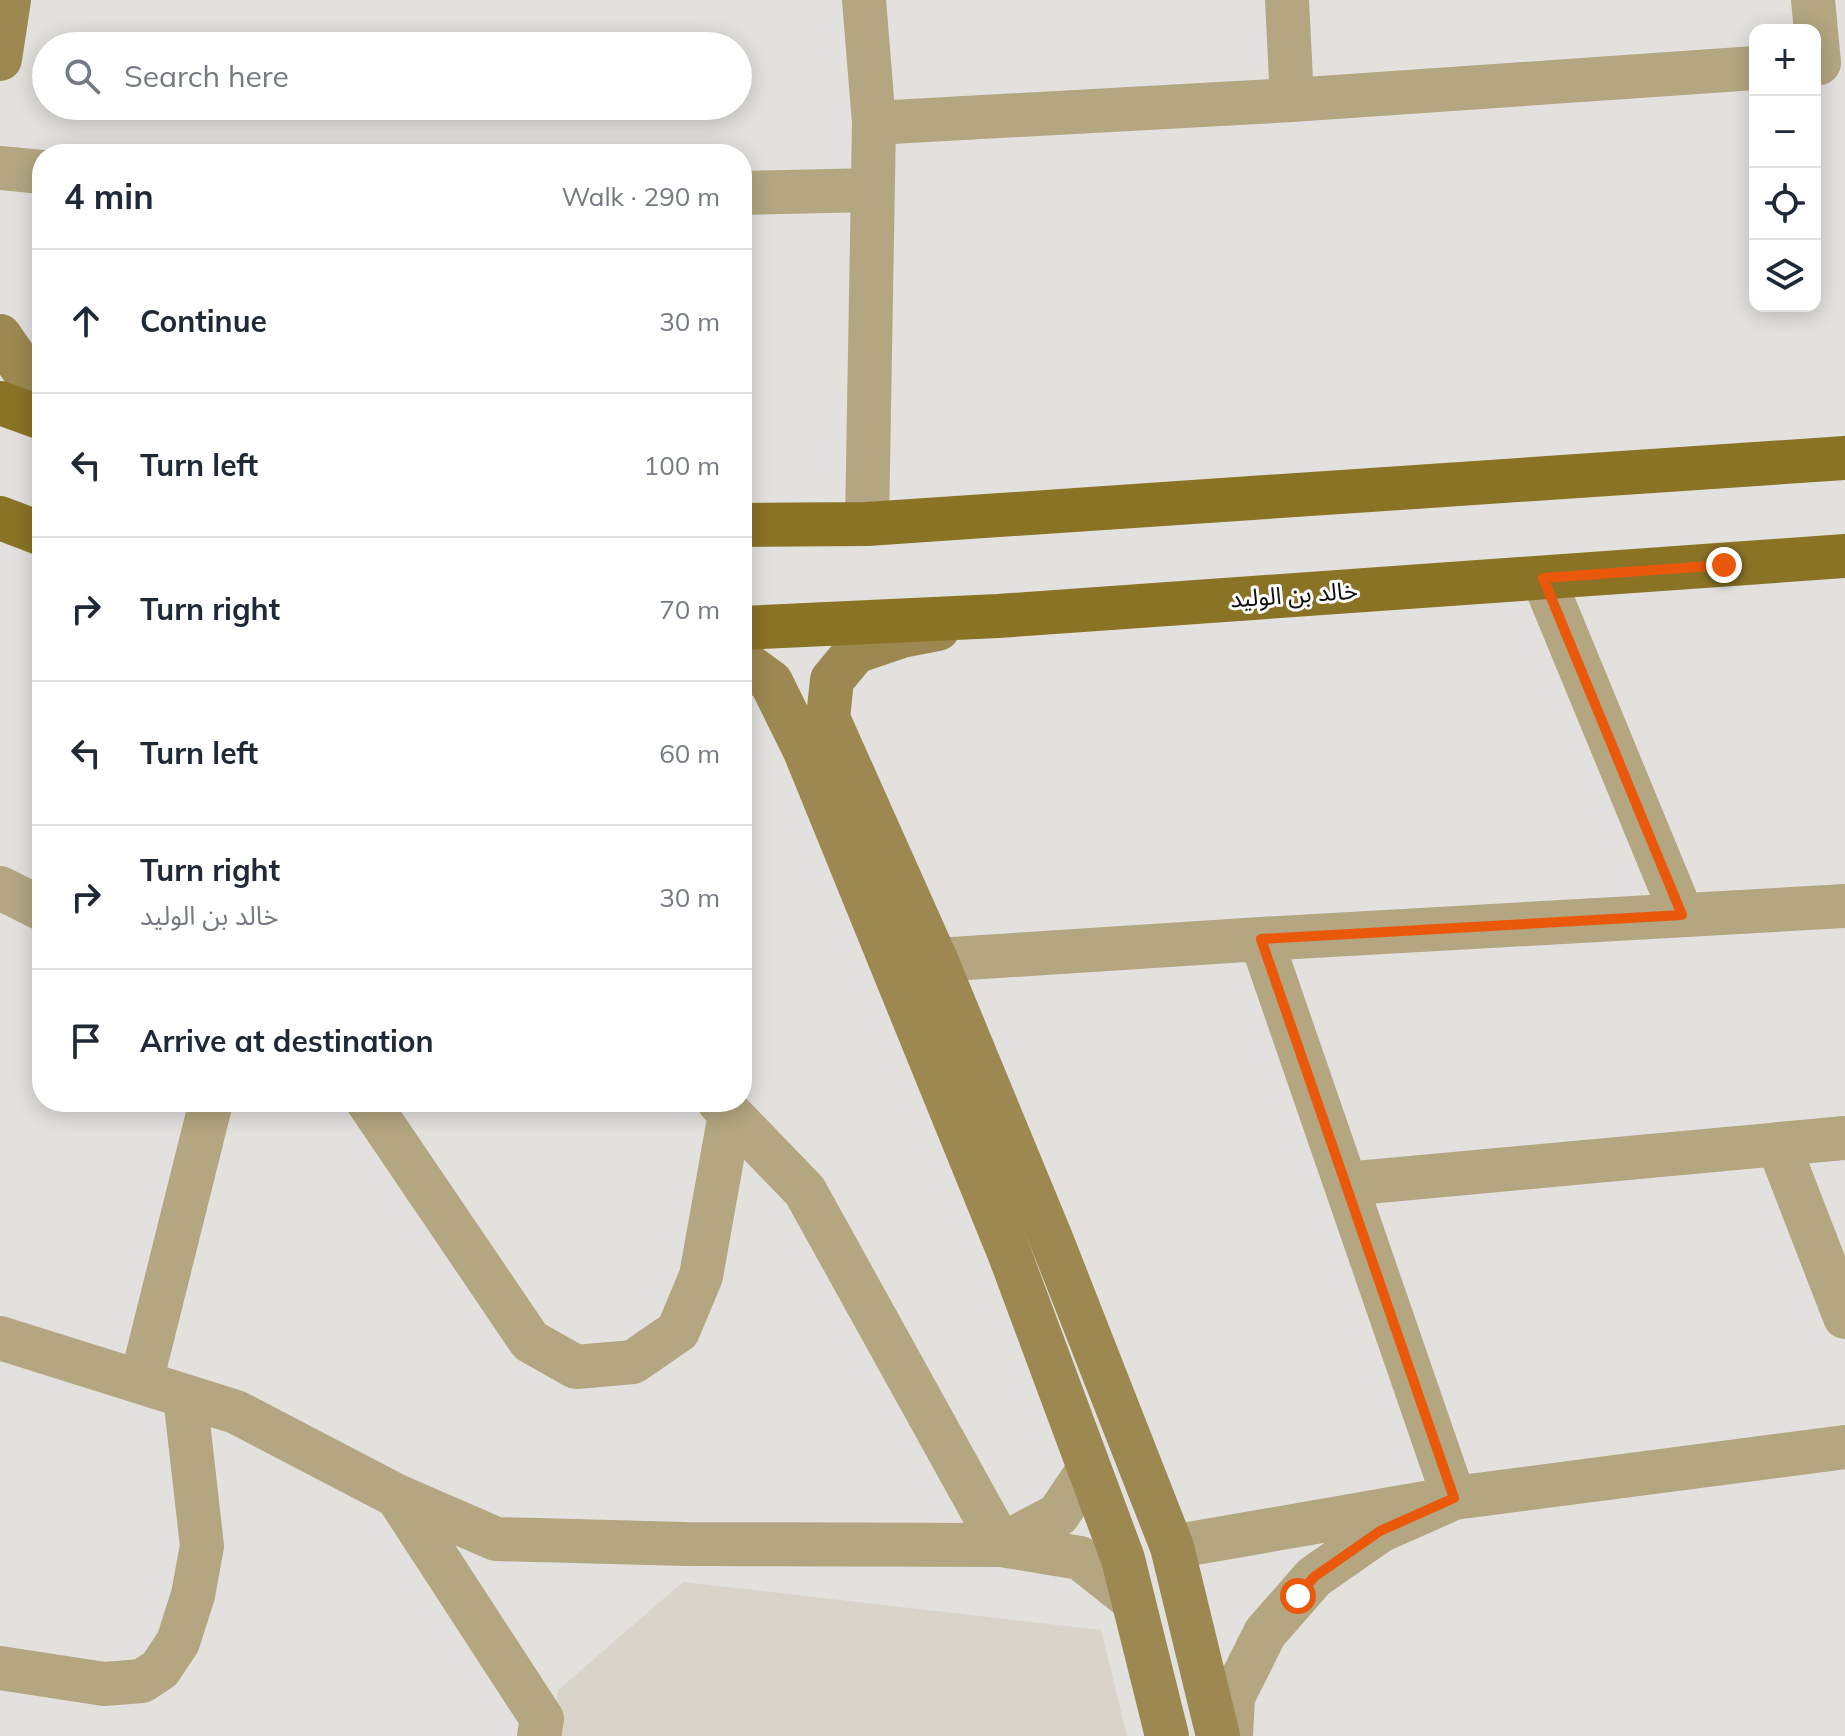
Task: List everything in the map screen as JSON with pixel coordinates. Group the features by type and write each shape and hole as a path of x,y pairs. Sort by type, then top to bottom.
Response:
{"main road":[{"path":"0,59 9,0"},
{"path":"0,336 32,383"},
{"path":"0,403 32,414"},
{"path":"752,525 867,524 1845,458"},
{"path":"0,518 32,530"},
{"name":"خالد بن الوليد","path":"752,628 998,616 1845,556"},
{"path":"998,616 902,636 855,652 832,680 828,718 936,960 1052,1241 1172,1547 1218,1736"},
{"path":"752,668 771,682 805,751 1010,1255 1123,1559 1167,1736"}],"street":[{"path":"864,0 874,123 867,524"},
{"path":"1287,0 1292,100"},
{"path":"1813,0 1826,63"},
{"path":"874,123 1292,100 1749,68"},
{"path":"0,168 32,171"},
{"path":"752,193 872,190"},
{"path":"1543,578 1682,915"},
{"path":"0,888 32,904"},
{"path":"936,960 1845,906"},
{"path":"1261,939 1454,1498"},
{"path":"141,1382 208,1112"},
{"path":"375,1112 530,1341 576,1367 633,1362 678,1331 701,1276 723,1112"},
{"path":"728,1112 805,1191 1001,1545"},
{"path":"1346,1184 1845,1138"},
{"path":"1778,1144 1845,1317"},
{"path":"0,1338 236,1412 397,1496 496,1539 686,1544 1001,1545 1080,1558 1133,1600"},
{"path":"0,1668 104,1684 142,1681 160,1669 178,1642 193,1595 202,1546 185,1396"},
{"path":"1172,1547 1454,1498 1845,1447"},
{"path":"1001,1545 1058,1515 1089,1469"},
{"path":"397,1496 542,1719 539,1736"},
{"path":"1231,1736 1233,1697 1265,1633 1314,1577 1380,1531 1454,1498"}],"shaded area":[{"path":"683,1582 1101,1630 1127,1736 554,1736 558,1690"}],"route":[{"path":"1298,1596 1314,1577 1380,1531 1454,1498 1261,939 1682,915 1543,578 1724,565"}]}
